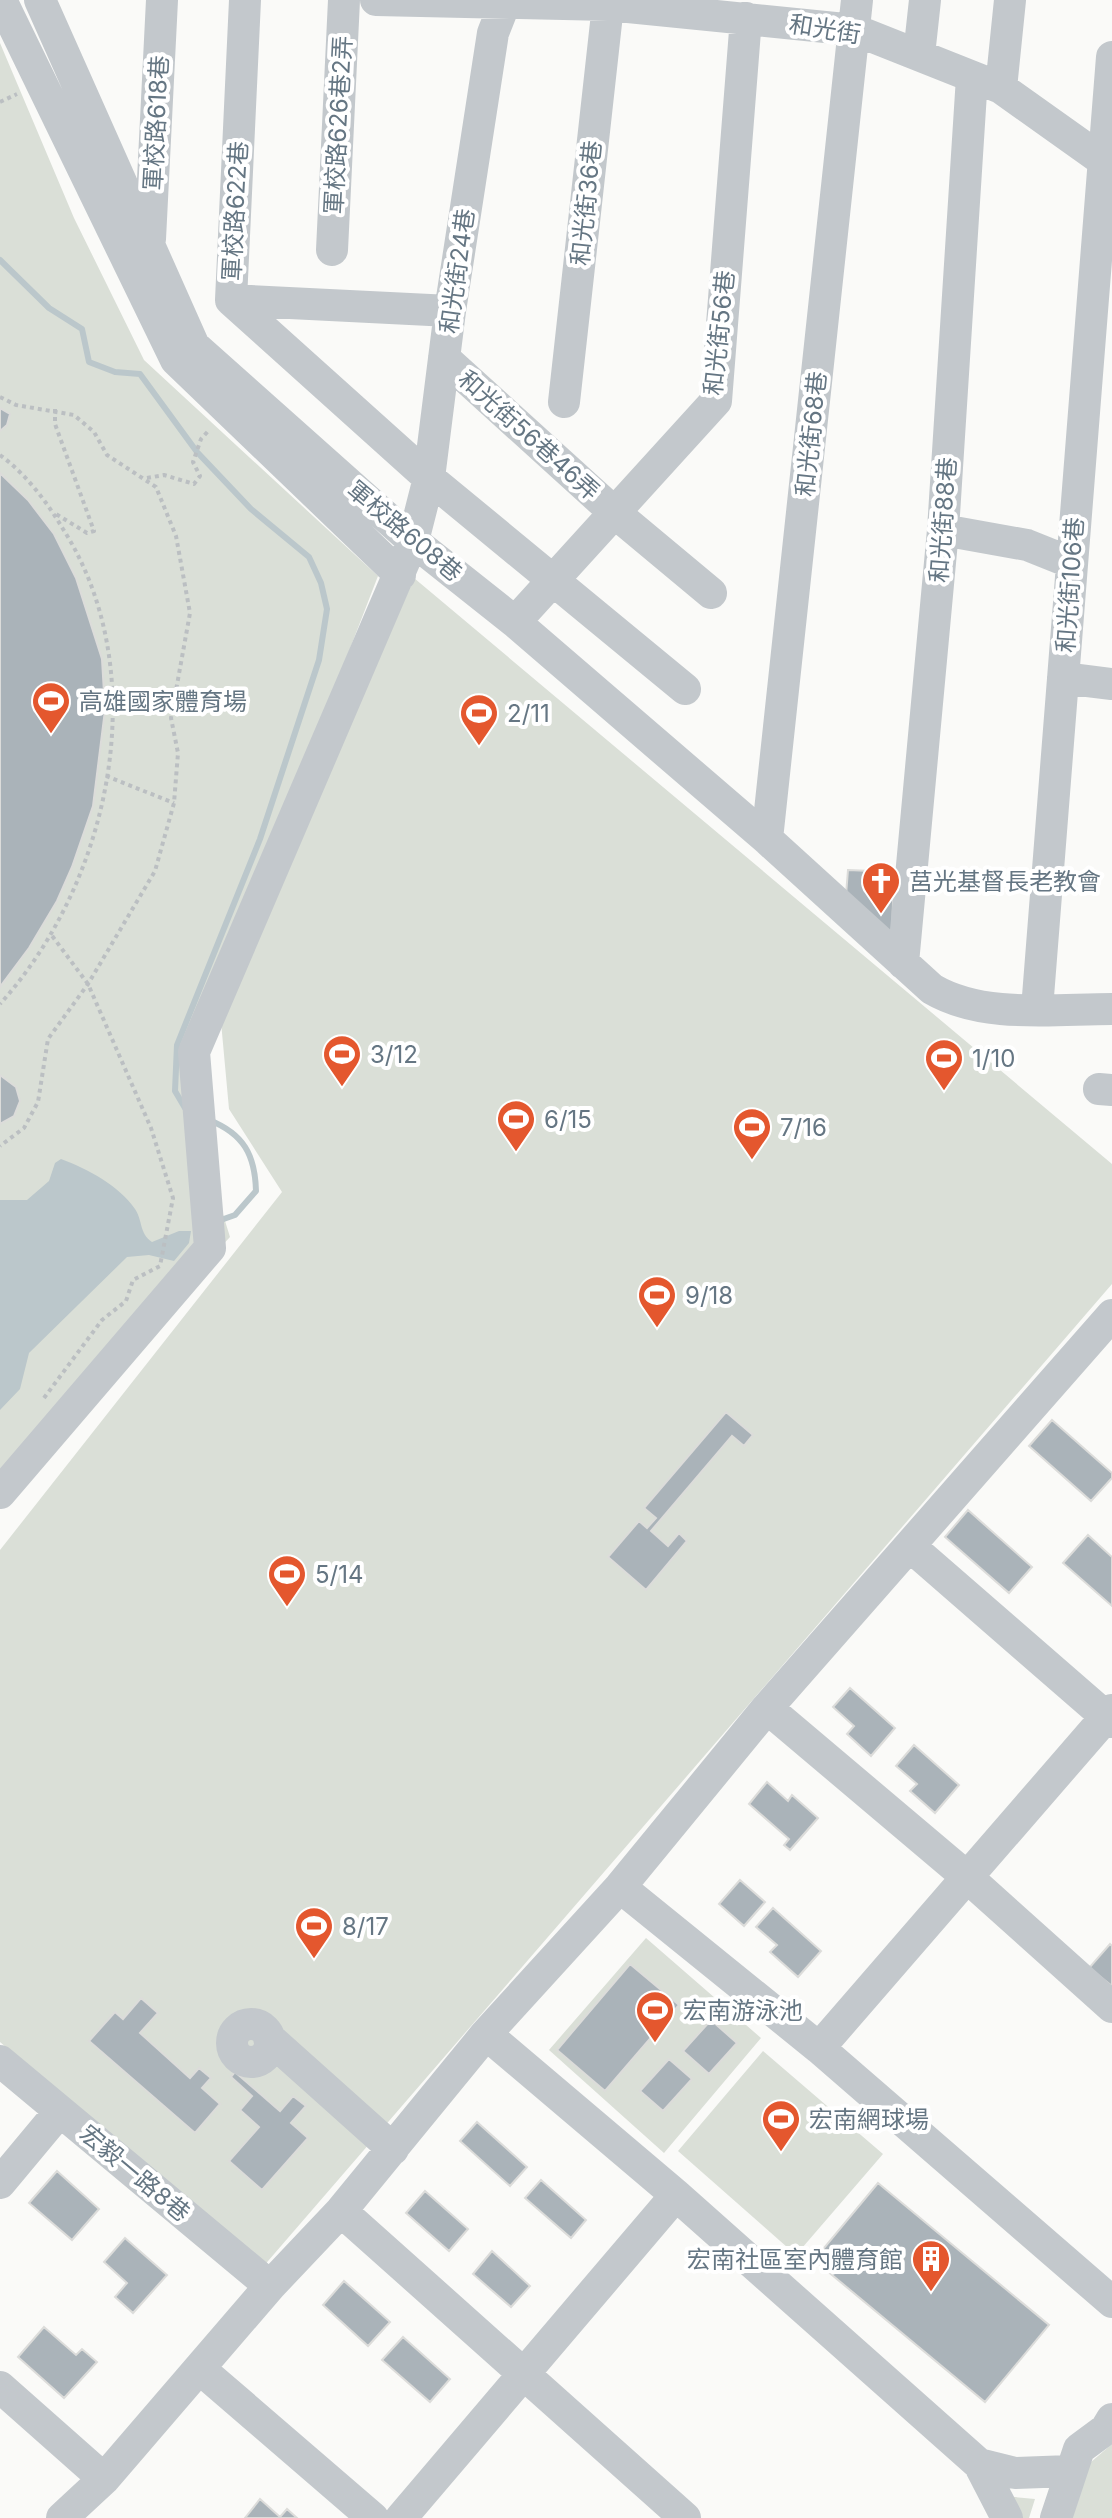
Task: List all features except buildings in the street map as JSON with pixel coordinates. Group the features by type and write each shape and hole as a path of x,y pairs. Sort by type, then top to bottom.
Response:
{"street":[{"path":"1,0 176,360 400,575"},
{"name":"軍校路608巷","path":"40,0 194,346 413,541 515,622 767,839 932,989 952,1001 979,1006 1112,1009"},
{"name":"軍校路618巷","path":"150,246 162,0"},
{"name":"軍校路622巷","path":"245,0 231,300 429,478 685,689"},
{"name":"軍校路626巷2弄","path":"332,250 344,0"},
{"name":"和光街","path":"376,0 506,1 856,15 919,55 986,83 1108,165"},
{"path":"919,55 925,0"},
{"name":"和光街88巷","path":"903,963 986,83 1010,0"},
{"name":"和光街24巷","path":"0,1493 210,1248 194,1052 413,541 429,478 450,311 493,33 506,1"},
{"name":"和光街36巷","path":"564,402 608,5"},
{"name":"和光街56巷","path":"515,622 716,401 733,11"},
{"name":"和光街68巷","path":"767,839 856,15"},
{"name":"和光街106巷","path":"1037,1009 1072,563 1108,165 1112,57"},
{"path":"231,300 450,311"},
{"name":"和光街56巷46弄","path":"444,358 615,513 711,593"},
{"path":"943,530 1027,545 1072,563"},
{"path":"1063,678 1112,684"},
{"path":"62,2518 104,2479 270,2286 341,2211 486,2034 620,1887 767,1708 912,1548 1112,1315"},
{"path":"819,2048 1110,1716 912,1548"},
{"path":"767,1708 967,1877 1112,2007"},
{"path":"620,1887 819,2048 1112,2302"},
{"path":"486,2034 676,2195 979,2464 1007,2518"},
{"path":"269,2038 393,2149"},
{"name":"宏毅一路8巷","path":"0,2061 270,2286"},
{"path":"0,2183 60,2111"},
{"path":"401,2518 676,2195"},
{"path":"341,2211 685,2518"},
{"path":"200,2369 373,2518"},
{"path":"0,2387 104,2479"},
{"path":"1056,2518 1079,2449 1110,2426"},
{"path":"979,2464 1015,2473 1070,2471"}],"path":[{"path":"0,397 16,405 55,409 74,415 94,432 107,455 124,469 146,478 156,487 176,536 190,613 171,718 178,753 174,803 155,871 88,984 48,1039 38,1102 24,1128 0,1146"},
{"path":"53,512 87,533 94,531 55,424 55,409"},
{"path":"146,478 164,475 194,484 200,476 193,462 201,439 229,410"},
{"path":"0,455 53,512 81,556 101,611 113,667 106,776 97,822 60,916 31,965 0,1004"},
{"path":"106,776 174,803"},
{"path":"50,933 88,984 155,1142 173,1198 160,1266 133,1280 121,1308 102,1320 45,1394 43,1403 55,1426"}],"shaded area":[{"path":"0,43 74,218 144,360 378,576 194,1052 204,1153 230,1237 55,1426 0,1497"},
{"path":"414,578 1112,1164 1112,1284 262,2268 0,2042 0,1550 282,1192 229,1109 221,1022"},
{"path":"61,1159 92,1173 120,1192 135,1209 145,1235 152,1242 179,1231 191,1231 189,1243 174,1261 149,1255 127,1257 29,1353 20,1389 0,1410 0,1200 27,1200 49,1181 55,1163"},
{"name":"宏南游泳池","path":"646,1938 761,2038 664,2153 549,2050"},
{"name":"宏南網球場","path":"763,2051 883,2154 796,2255 678,2151"},
{"path":"1112,2444 1112,2518 1069,2518 1084,2468"},
{"path":"1004,2496 1035,2499 1029,2518 1018,2518"}],"waterway":[{"path":"0,260 49,308 82,329 89,362 115,372 140,374 197,452 251,509 309,557 321,583 327,609 319,660 260,839 177,1045 175,1091 185,1108"},
{"path":"209,1120 239,1139 250,1156 255,1178 256,1191 235,1215 218,1221"}],"place":[{"name":"高雄國家體育場","path":"51,735"},
{"name":"2/11","path":"479,747"},
{"name":"莒光基督長老教會","path":"881,915"},
{"name":"3/12","path":"342,1088"},
{"name":"1/10","path":"944,1092"},
{"name":"6/15","path":"516,1153"},
{"name":"7/16","path":"752,1161"},
{"name":"9/18","path":"657,1329"},
{"name":"5/14","path":"287,1608"},
{"name":"8/17","path":"314,1960"},
{"name":"宏南游泳池","path":"655,2044"},
{"name":"宏南網球場","path":"781,2153"},
{"name":"宏南社區室內體育館","path":"931,2293"}]}
